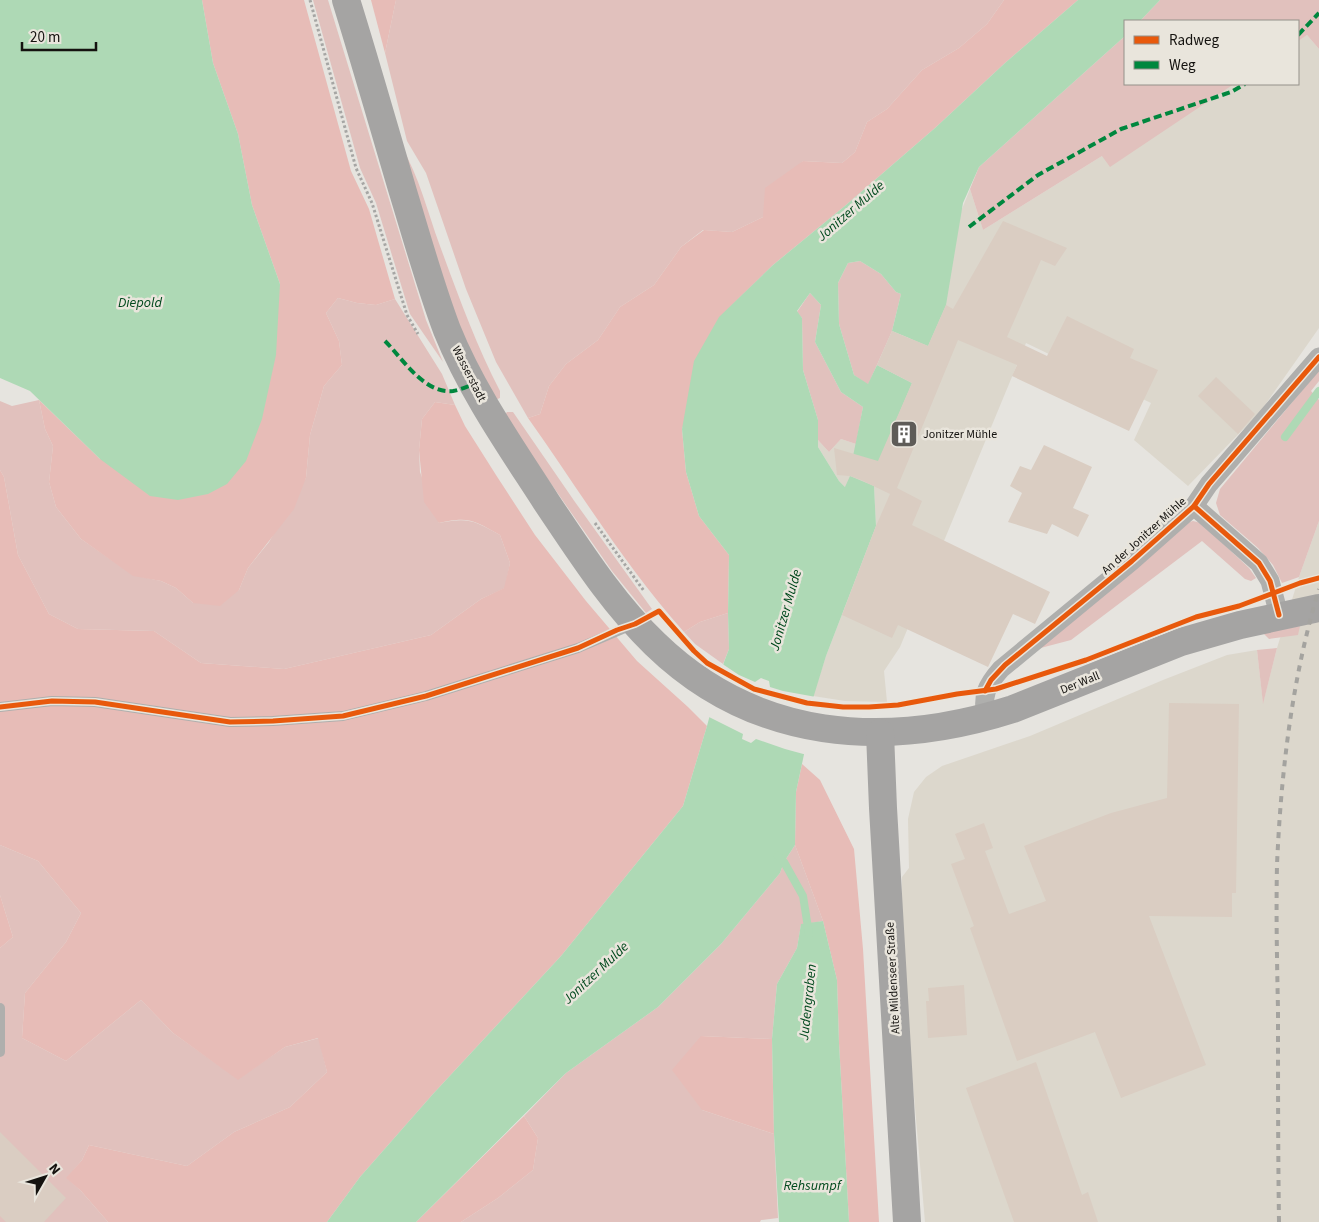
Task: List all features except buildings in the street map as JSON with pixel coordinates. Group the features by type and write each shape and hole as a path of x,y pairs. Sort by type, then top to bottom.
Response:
{"main road":[{"name":"Wasserstadt","path":"346,0 430,278 448,330 469,377 505,438 558,520 635,624 670,658 705,684 748,707 793,722 837,731"},
{"name":"Der Wall","path":"837,731 911,732 986,718 1022,706 1181,642 1279,616 1319,608"},
{"name":"Alte Mildenseer Straße","path":"880,733 882,808 907,1222"}],"street":[{"name":"An der Jonitzer Mühle","path":"986,718 984,707 985,691 1000,669 1132,562 1194,506 1209,484 1319,357"},
{"path":"1194,506 1259,563 1270,581 1279,616"}],"lane":[{"path":"0,707 52,701 95,702 230,722 343,716 426,696 578,648 635,624"},
{"path":"0,1008 0,1052"}],"path":[{"path":"310,0 356,168 372,202 407,315 424,341"},
{"path":"591,518 647,594"}],"shaded area":[{"path":"202,0 304,0 351,171 369,209 395,299 376,305 338,298 326,313 339,341 342,365 324,386 310,435 306,478 294,509 248,568 239,590 220,606 193,603 176,588 161,581 133,576 81,539 56,507 49,482 53,446 45,429 39,400 100,459 280,284 252,205 238,134 213,63"},
{"path":"313,0 328,0 426,320 443,362 410,314 376,203 360,168"},
{"path":"371,0 396,0 385,53"},
{"path":"396,0 1004,0 987,24 959,48 922,70 887,109 867,122 855,152 842,163 803,161 763,217 732,232 703,230 681,247 654,285 620,307 598,340 566,364 549,386 540,414 528,418 496,362 466,289 426,173 407,141 385,53"},
{"path":"1004,0 1078,0 1005,63 935,128 773,265 722,315 682,429 686,472 699,516 729,555 728,613 700,622 684,632 662,607 622,554 528,418 540,414 549,386 566,364 598,340 620,307 654,285 681,247 704,230 732,232 763,217 765,188 803,161 842,163 855,152 867,122 887,109 922,70 959,48 987,24"},
{"path":"1160,0 1319,0 1319,49 1307,35 1299,40 1299,20 1141,20"},
{"path":"1307,35 1319,49 1319,328 1260,412 1188,486 1134,440 1151,403 1026,343 900,647 884,671 887,702 845,701 813,696 826,656 876,526 874,486 846,488 839,481 818,447 818,440 829,452 841,439 856,444 912,383 877,365 892,331 910,339 970,189 983,230 1102,156 1223,85 1299,85 1299,39"},
{"path":"1124,37 1124,85 1233,85 1110,167 1102,156 983,230 970,189 979,167"},
{"path":"401,146 418,182 468,320 500,391 500,398 495,400 480,374 446,295"},
{"path":"860,261 881,274 896,292 901,294 892,331 868,385 854,375 839,324 838,283 848,263"},
{"path":"810,293 821,305 815,342 841,392 863,407 856,444 841,439 829,452 818,440 818,420 803,370 802,318 797,312"},
{"path":"338,298 376,305 395,299 442,374 455,405 435,402 422,419 419,450 420,472 439,523 465,520 484,526 500,535 510,563 505,588 481,599 431,635 284,669 201,663 154,631 78,629 49,614 18,555 4,477 0,470 0,401 12,406 39,400 45,429 53,446 49,482 56,507 81,539 133,575 161,581 176,588 193,603 239,590 248,568 269,542 306,478 310,435 324,386 342,365 339,341 326,313"},
{"path":"1319,370 1319,381 1311,391 1319,400 1319,521 1299,577 1282,583 1273,565 1258,548 1220,515 1216,503 1220,489"},
{"path":"435,402 455,405 465,426 535,535 586,601 637,661 707,726 683,806 561,956 433,1094 360,1177 327,1222 108,1222 81,1191 66,1178 82,1160 89,1145 187,1166 234,1132 290,1107 327,1072 318,1038 285,1047 238,1080 173,1033 141,1000 66,1061 22,1038 25,993 66,942 81,913 38,861 0,845 0,470 4,477 18,555 49,614 78,629 154,631 201,663 284,669 431,635 481,599 504,588 510,563 500,535 471,521 458,520 439,523 424,502 419,450 422,419"},
{"path":"507,412 513,412 652,609 646,613 612,571 504,416"},
{"path":"1193,521 1201,523 1249,568 1256,578 1251,581 1245,579 1202,541 1071,640 1033,650 1183,524"},
{"path":"1319,521 1319,1222 925,1222 901,947 902,877 909,868 908,819 914,792 926,777 942,766 1030,736 1227,655 1257,650 1263,703 1277,648"},
{"path":"728,613 729,649 723,664 695,644 684,632 700,622"},
{"path":"1300,626 1298,635 1269,639 1263,633"},
{"path":"1277,648 1263,704 1257,650"},
{"path":"802,764 820,780 854,849 863,949 879,1222 849,1222 837,980 823,921 795,845 796,792"},
{"path":"0,845 38,861 81,913 66,942 25,993 22,1038 66,1061 141,1000 173,1033 238,1079 285,1047 319,1038 327,1072 290,1107 234,1132 187,1166 89,1145 82,1160 67,1178 108,1222 0,1222 0,948 13,937 0,895"},
{"path":"795,845 823,921 801,925 797,948 777,984 772,1039 701,1036 702,1110 774,1134 778,1218 761,1220 760,1222 461,1222 498,1198 533,1170 538,1138 524,1116 566,1073 658,1007 721,944 780,873 784,862"},
{"path":"0,895 13,937 0,948"},
{"path":"701,1036 772,1039 774,1134 702,1110 672,1070"},
{"path":"524,1116 538,1138 533,1170 498,1198 461,1222 416,1222"}],"water":[{"name":"Diepold","path":"0,0 202,0 213,63 238,134 252,205 280,284 276,355 262,419 246,461 227,484 208,494 178,500 150,496 100,459 30,391 0,378"},
{"name":"Jonitzer Mulde","path":"1078,0 1160,0 1141,20 1124,20 1124,37 979,167 963,203 946,305 928,346 892,331 901,294 896,292 881,274 860,261 848,263 838,283 839,324 854,375 868,384 877,365 912,383 872,477 851,466 863,407 841,392 815,342 821,305 810,293 797,311 802,318 803,370 818,420 818,447 839,481 845,487 850,476 874,486 876,526 826,656 811,705 806,745 796,792 795,845 784,862 780,873 721,944 658,1007 566,1073 416,1222 327,1222 360,1177 433,1094 561,956 683,806 729,649 729,555 699,516 686,472 682,429 694,361 719,317 773,265 935,128 1005,63"},
{"name":"Rehsumpf","path":"823,921 837,980 849,1222 779,1222 774,1134 772,1039 777,984 797,948 801,924"}],"pier":[{"path":"721,663 739,675 755,682 761,678 769,681 770,687 816,697 813,705 807,755 756,739 751,743 742,739 743,734 707,716"}],"waterway":[{"path":"1285,437 1319,391"},
{"name":"Judengraben","path":"778,856 784,862 803,896 809,934"}],"railway":[{"path":"1279,1222 1277,865 1281,795 1295,691 1319,589"}],"marked path":[{"path":"1299,34 1319,13"},
{"path":"969,227 1038,175 1121,129 1231,92 1243,85"},
{"path":"385,341 415,374 433,387 453,391 472,385"}],"cycle path":[{"path":"985,691 991,680 1005,665 1132,561 1194,506 1209,484 1319,357"},
{"path":"1194,506 1259,563 1270,581 1279,615"},
{"path":"0,707 52,701 95,702 230,722 343,716 426,696 578,648 635,624 659,611 707,663 754,689 807,703 843,707 898,705 996,689 1086,660 1196,617 1239,606 1300,583 1319,578"}],"place":[{"name":"Jonitzer Mühle","path":"904,434"}]}
